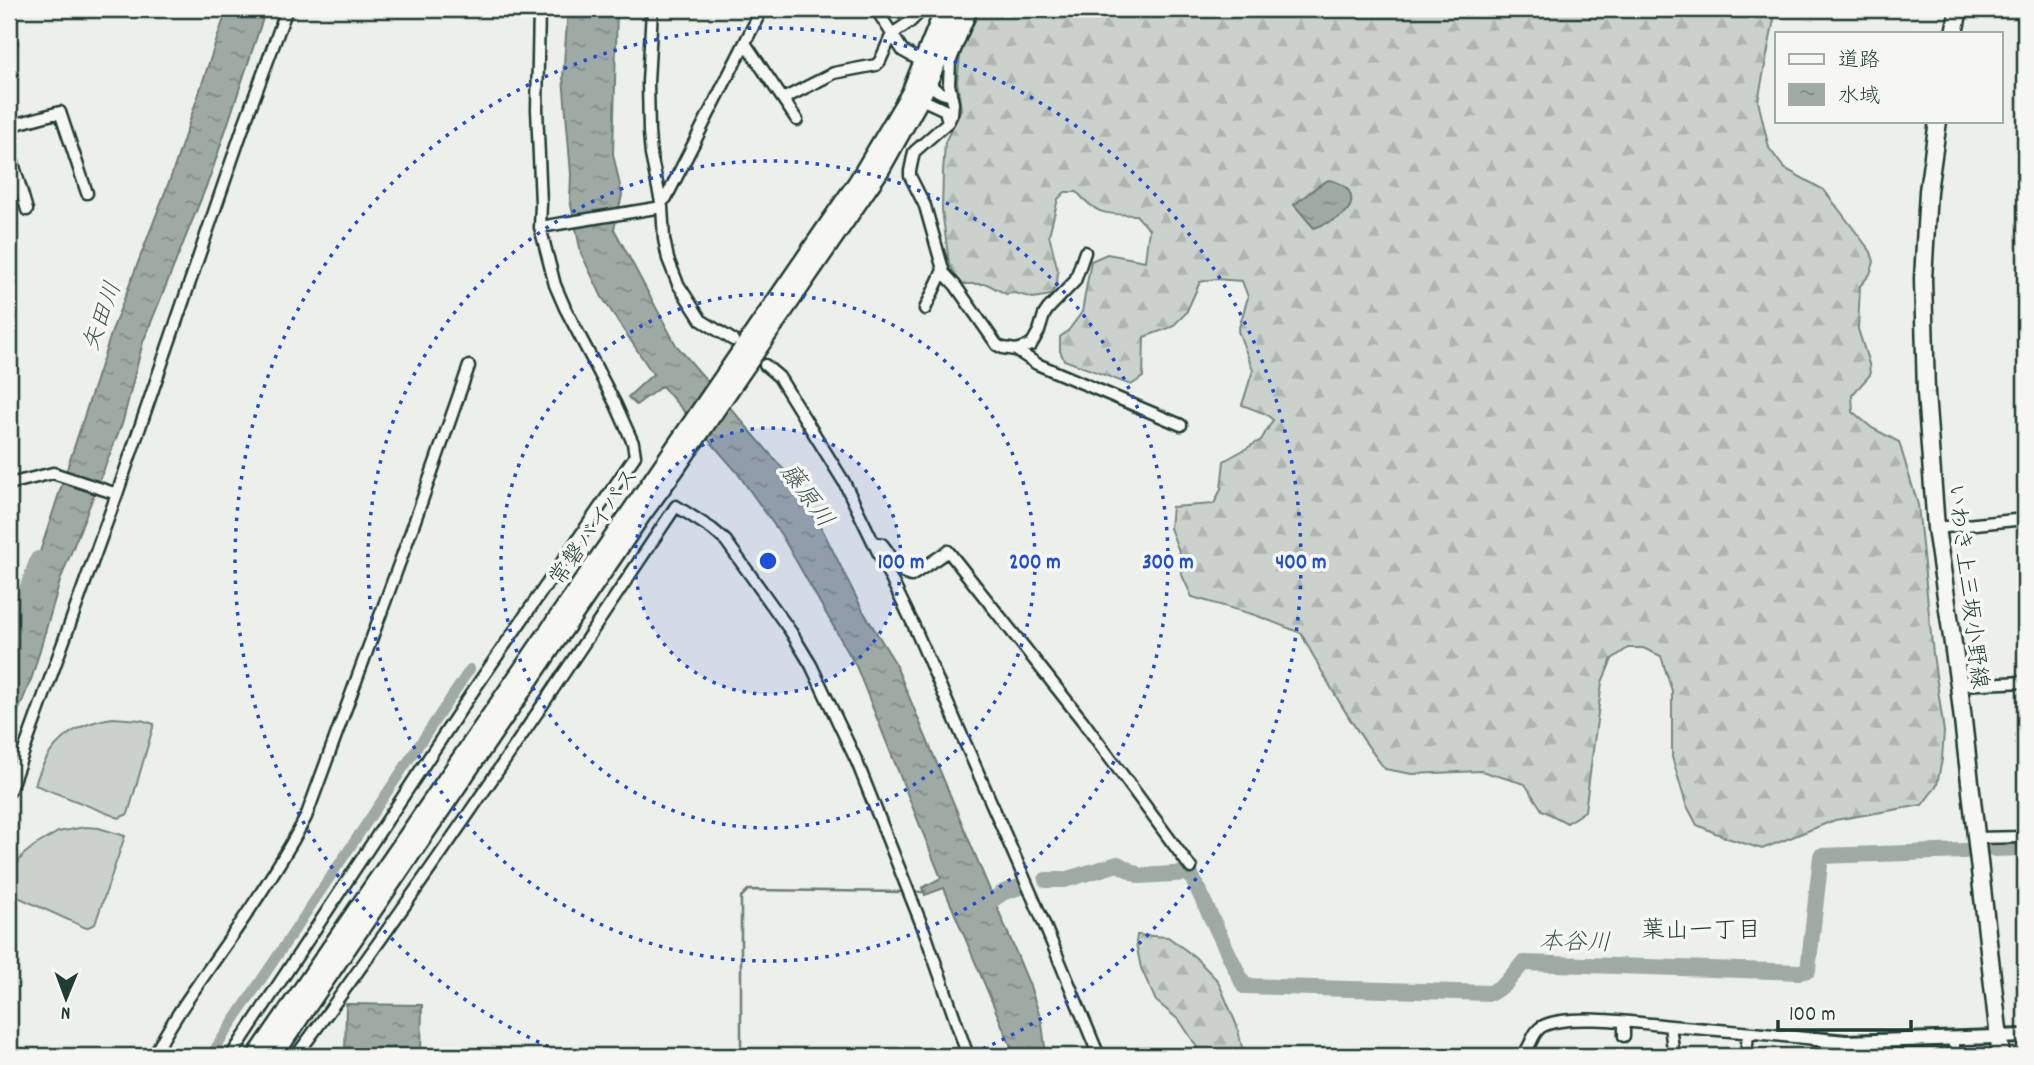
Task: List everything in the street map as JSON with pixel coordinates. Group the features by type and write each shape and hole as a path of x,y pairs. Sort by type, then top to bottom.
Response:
{"main road":[{"name":"常磐バイパス","path":"274,1056 642,515 740,352 857,182 910,93 944,9"},
{"name":"常磐バイパス","path":"740,352 880,171 921,99 955,24 959,9"},
{"path":"1954,32 1959,9"},
{"name":"いわき上三坂小野線","path":"1938,122 1928,191 1923,279 1926,393 1936,528 1959,685 2001,1056"},
{"name":"常磐バイパス","path":"256,1056 671,465"}],"street":[{"path":"9,792 287,9"},
{"path":"230,1056 471,694 635,456 616,405 555,285 540,227 537,109 539,9"},
{"path":"652,9 648,82 649,132 668,259 678,284 701,320 740,352"},
{"path":"662,205 762,9"},
{"path":"876,9 903,51 923,62"},
{"path":"783,99 834,73 876,65 892,34 923,9"},
{"path":"972,9 950,62 951,114 948,122 914,152 909,172 925,206 943,270 997,345 1016,350 1037,363 1181,425"},
{"path":"745,43 797,120"},
{"path":"930,80 936,90 951,95"},
{"path":"921,99 945,110 948,122"},
{"path":"9,126 60,112 87,192"},
{"path":"9,149 26,209"},
{"path":"540,227 662,205"},
{"path":"1016,350 1031,345 1035,340 1048,309 1075,281 1085,251"},
{"path":"925,309 943,270"},
{"path":"765,365 779,377 844,482 919,636 1099,1056"},
{"path":"154,1056 175,1018 284,857 306,817 469,366"},
{"path":"9,484 53,473 115,494"},
{"path":"296,1056 366,962 676,506 726,541 791,632 811,665 857,762 907,885 968,1056"},
{"path":"1936,528 2025,519"},
{"path":"873,542 882,544 899,570 911,576 948,551 1082,720 1191,869"},
{"path":"1959,685 2025,682"},
{"path":"1975,838 2025,837"},
{"path":"1522,1056 1528,1050 1537,1030 1544,1025 1573,1021 1625,1021 1846,1042 2025,1036"},
{"path":"1623,1036 1625,1021"},
{"path":"1670,1026 1674,1056"},
{"path":"1746,1056 1748,1033"},
{"path":"1954,1039 1954,1056"},
{"path":"1845,1056 1846,1042"}],"green space":[{"path":"981,9 1776,9 1758,101 1769,148 1784,168 1824,190 1871,252 1874,262 1870,274 1860,286 1858,329 1870,375 1852,395 1853,412 1872,428 1899,442 1918,505 1944,732 1937,785 1922,805 1835,820 1762,849 1697,825 1686,804 1672,757 1672,691 1661,656 1643,648 1628,648 1612,659 1602,682 1585,811 1567,823 1542,810 1525,784 1481,771 1412,774 1385,769 1330,686 1301,633 1255,615 1192,597 1182,575 1180,554 1170,528 1172,507 1214,504 1221,489 1224,461 1261,440 1273,420 1266,414 1242,405 1253,370 1238,331 1248,297 1242,281 1215,279 1200,282 1186,313 1172,327 1144,337 1143,377 1131,385 1064,360 1060,351 1060,337 1082,312 1091,261 1107,254 1145,261 1149,229 1136,215 1103,212 1091,206 1077,192 1065,192 1058,199 1049,235 1058,271 1057,283 1051,295 1033,298 1015,293 1006,294 987,284 960,284 949,263 942,210 945,142 961,109 957,81 961,49"},
{"path":"113,718 154,724 128,814 119,818 35,785 46,758 63,739 85,725"},
{"path":"85,827 125,836 95,924 86,928 9,893 9,877 23,855 58,832"},
{"path":"1137,935 1168,937 1195,957 1218,981 1237,1026 1244,1056 1203,1056 1180,1021 1156,1001 1141,968"}],"water":[{"path":"227,9 266,9 210,177 143,342 123,421 61,578 32,677 9,734 9,638 24,601 113,328 172,174"},
{"path":"568,9 617,9 613,154 622,195 614,229 676,345 784,470 822,529 863,611 894,661 1030,986 1042,1023 1046,1056 1015,1056 944,888 925,895 922,888 941,878 856,666 782,536 736,471 662,386 636,405 628,397 653,374 602,297 581,253 570,200 571,174 563,77"},
{"path":"1329,180 1346,187 1351,203 1349,209 1339,217 1314,228 1294,205"},
{"path":"346,1004 422,1005 421,1056 345,1056"}],"waterway":[{"name":"矢田川","path":"9,639 38,559"},
{"path":"210,1056 470,669"},
{"name":"本谷川","path":"1994,849 2025,848"},
{"name":"本谷川","path":"1046,880 1064,880 1118,864 1140,876 1190,873 1244,986 1491,993 1505,984 1523,963 1800,972 1808,970 1821,856 1965,851"},
{"name":"本谷川","path":"980,908 1004,892 1020,887"},
{"path":"741,1056 741,897 748,890 904,892"},
{"path":"911,892 925,892"}],"district":[{"name":"葉山一丁目","path":"1701,929"}],"water label":[{"name":"藤原川","path":"808,495"}]}
